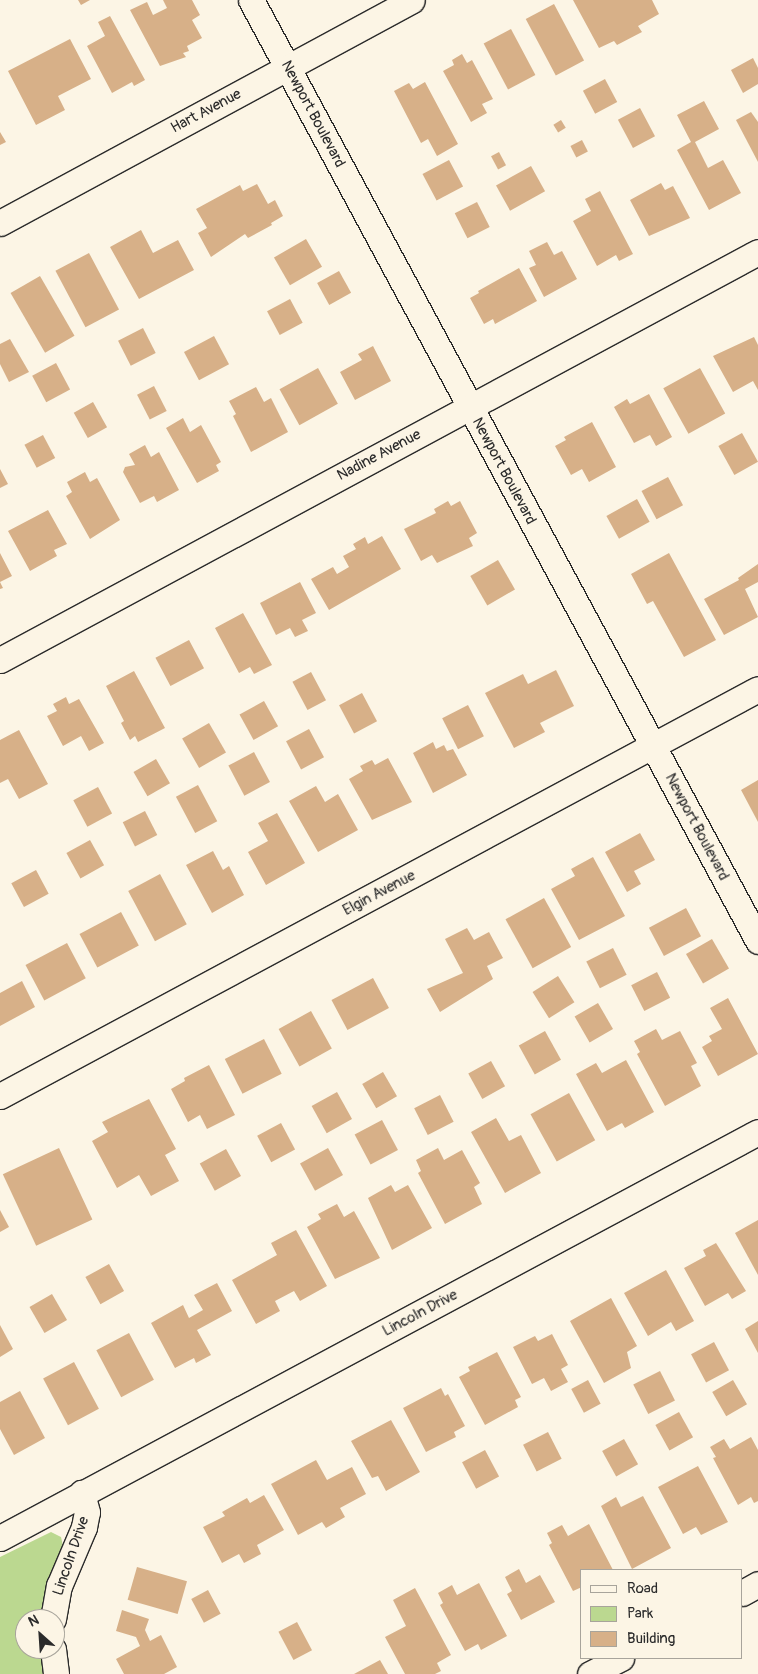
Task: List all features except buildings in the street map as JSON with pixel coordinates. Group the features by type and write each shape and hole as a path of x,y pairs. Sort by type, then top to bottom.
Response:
{"street":[{"name":"Newport Boulevard","path":"251,0 758,940"},
{"name":"Hart Avenue","path":"0,223 412,0"},
{"name":"Nadine Avenue","path":"0,660 758,252"},
{"name":"Elgin Avenue","path":"0,1096 758,689"},
{"name":"Lincoln Drive","path":"0,1538 758,1132"},
{"name":"Lincoln Drive","path":"55,1609 59,1586 84,1527 88,1512 82,1493"},
{"path":"743,1592 758,1584"},
{"path":"54,1659 56,1674"},
{"path":"590,1674 618,1659"}],"green space":[{"path":"51,1532 61,1537 63,1546 47,1609 15,1609 15,1659 46,1659 48,1674 0,1674 0,1557"}]}
